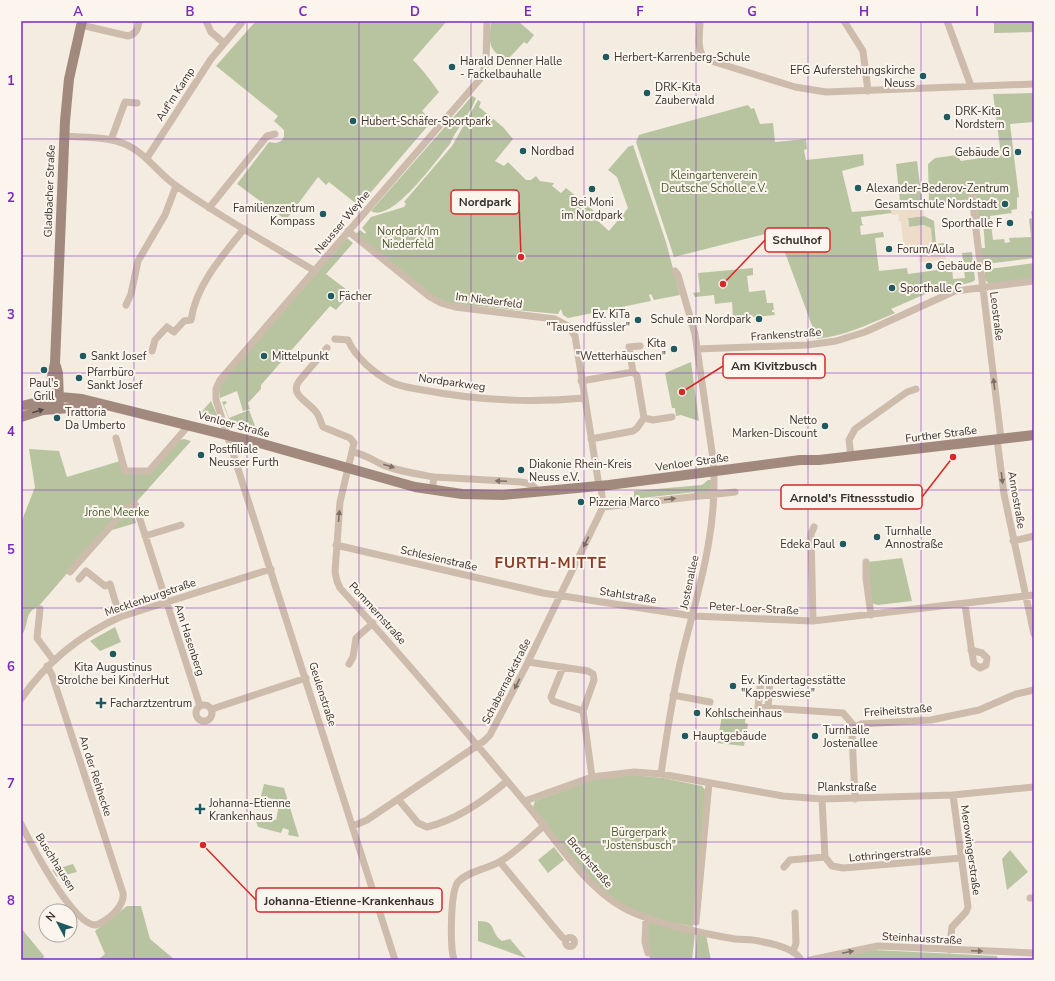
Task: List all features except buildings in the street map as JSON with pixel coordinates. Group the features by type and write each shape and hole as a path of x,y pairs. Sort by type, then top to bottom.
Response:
{"main road":[{"name":"Gladbacher Straße","path":"55,397 58,373 55,363 64,136 69,79 81,23"},
{"name":"Venloer Straße","path":"55,397 82,399 112,406 229,435 432,490 462,494 503,495 600,486 800,460 851,456"},
{"path":"21,406 55,397 56,408"},
{"name":"Venloer Straße","path":"21,417 43,410 56,408 112,406"},
{"name":"Further Straße","path":"851,456 1034,435"}],"street":[{"path":"81,23 128,36 133,35 140,21"},
{"path":"206,21 211,32 224,42"},
{"name":"Auf'm Kamp","path":"146,158 211,59 243,21"},
{"name":"Neusser Weyhe","path":"229,435 216,400 217,385 480,79 486,64 487,21"},
{"path":"700,21 700,52 705,59 710,62 806,90 826,92 868,91 1034,84"},
{"path":"844,21 863,51 868,91"},
{"path":"947,21 971,86"},
{"path":"111,140 125,102 137,103"},
{"path":"209,208 267,136 275,134"},
{"path":"64,136 111,140 129,146 146,158 176,186 209,208 315,271"},
{"path":"126,305 131,294 135,268 141,253 165,215 176,186"},
{"name":"Leostraße","path":"972,196 999,439"},
{"path":"152,351 155,340 167,328 174,332 184,321 191,320 196,303 208,279 244,229"},
{"name":"Im Niederfeld","path":"348,231 430,297 441,303 455,307 556,319 568,326 575,336 581,381"},
{"name":"Jostenallee","path":"661,774 673,695 704,568 714,494 714,471 697,349 691,318 678,275 675,271"},
{"name":"Frankenstraße","path":"697,349 806,345 836,341 865,332 946,294 963,289 1034,281"},
{"name":"Nordparkweg","path":"335,339 348,340 354,352 381,377 403,386 445,394 472,397 561,400 584,398"},
{"path":"591,439 633,432 644,418 637,376 633,372 628,347 640,346"},
{"path":"327,348 299,381 296,391 316,410 323,427 353,440 355,446 349,468"},
{"path":"633,372 581,381 603,507 735,492"},
{"path":"851,456 849,440 855,429 907,392 916,389"},
{"path":"644,418 653,420 672,417"},
{"path":"116,438 125,471 149,471 189,425"},
{"name":"Geulenstraße","path":"229,435 395,960"},
{"name":"Annostraße","path":"999,439 1004,494 1013,540 1030,596 1034,634"},
{"path":"354,452 367,455 380,463 434,477 521,482 530,484 536,491"},
{"name":"Pommernstraße","path":"349,468 340,502 335,572 338,585 373,623 477,746"},
{"path":"432,490 434,477"},
{"name":"Am Hasenberg","path":"70,572 126,509 135,504 200,706 196,715 202,721 207,721 213,715 212,709"},
{"name":"Schabernackstraße","path":"353,826 367,820 477,746 490,735 528,662 603,507"},
{"path":"145,536 181,525"},
{"name":"Peter-Loer-Straße","path":"813,621 811,534 814,527"},
{"path":"1013,540 1034,536"},
{"name":"Schlesienstraße","path":"336,545 560,596"},
{"path":"866,562 866,578 871,615"},
{"name":"Mecklenburgstraße","path":"47,666 91,632 120,617 272,569"},
{"path":"79,579 86,571 105,586 110,584 120,617"},
{"name":"Stahlstraße","path":"560,596 693,616"},
{"name":"Peter-Loer-Straße","path":"693,616 813,621 1030,596"},
{"path":"965,604 971,650"},
{"path":"40,609 37,638 54,661"},
{"path":"349,664 353,657 356,638 373,623"},
{"path":"528,662 588,671 592,674 594,680 583,711 592,777"},
{"path":"21,699 34,680 47,666"},
{"name":"An der Rehhecke","path":"47,666 52,675 123,893"},
{"path":"563,667 551,697 553,701 583,711"},
{"path":"200,706 207,706 212,709 306,678"},
{"name":"Freiheitstraße","path":"768,708 843,713 855,727 861,724 915,722 964,713 990,706 1016,694 1034,690"},
{"path":"673,695 710,702"},
{"path":"855,727 852,734 855,799"},
{"name":"Broichstraße","path":"477,746 599,890 624,909 646,918 735,939 765,942 792,952 801,960"},
{"name":"Plankstraße","path":"525,802 592,777 620,772 661,774 783,796 822,799 953,795 1034,789"},
{"path":"398,799 418,823 427,827 443,821 468,808 507,781"},
{"path":"696,922 709,783"},
{"name":"Merowingerstraße","path":"949,950 952,927 966,912 968,907 953,795"},
{"path":"784,867 790,860 825,857 822,799"},
{"name":"Buschhausen","path":"21,824 55,884 84,922 91,925 100,923 120,907 123,900 123,893"},
{"path":"454,960 453,896 456,886 464,877 500,862 545,825"},
{"name":"Lothringerstraße","path":"825,857 832,866 843,868 961,858"},
{"path":"500,862 566,940"},
{"path":"792,952 796,943 795,913"},
{"path":"646,918 645,942 648,953"},
{"name":"Steinhausstraße","path":"810,960 870,947 1034,952"}],"green space":[{"name":"Hubert-Schäfer-Sportpark","path":"256,21 447,21 413,60 439,92 422,111 432,121 359,206 329,182 326,185 318,177 286,220 237,184 269,142 276,143 281,141 284,137 284,130 274,121 278,116 216,66"},
{"path":"491,21 518,21 534,35 527,44 524,42 510,57 513,60 510,61 502,58 496,53 491,45"},
{"path":"994,21 1034,21 1034,32 994,33"},
{"path":"1034,93 1034,122 1010,124 1019,197 1017,198 1017,209 1011,210 1012,213 990,216 993,240 1004,239 1005,243 1010,242 1009,238 1031,237 1029,219 1032,218 1031,211 1034,212 1034,258 986,264 982,259 980,248 985,248 983,219 978,219 976,196 970,196 970,200 931,208 929,201 928,164 935,158 957,155 961,161 1001,155 993,94"},
{"path":"472,96 476,98 450,144 414,188 390,208 380,212 371,211"},
{"name":"Nordpark/Im Niederfeld","path":"478,100 481,102 479,107 503,127 513,139 495,161 504,166 508,162 526,180 531,180 536,176 540,181 554,183 552,186 561,193 566,188 601,217 598,221 609,231 628,208 617,177 608,170 628,147 633,145 666,242 680,295 654,300 651,294 649,295 651,301 568,318 563,315 561,309 558,314 455,304 443,301 430,294 356,234 360,230 365,234 366,232 362,228 371,217 404,207 406,204 404,202 452,146"},
{"name":"Kleingartenverein Deutsche Scholle e.V.","path":"748,105 751,109 754,108 760,124 773,123 775,142 806,139 807,149 804,150 806,160 863,154 864,165 842,171 852,212 891,209 892,213 861,217 862,224 864,225 860,226 861,235 883,232 884,237 875,238 879,271 907,268 908,274 952,268 953,279 965,278 962,253 972,252 975,280 950,288 946,285 891,309 895,313 875,322 847,332 817,339 777,231 674,257 636,142 639,135"},
{"path":"917,161 922,200 900,202 896,164"},
{"path":"924,216 934,221 936,244 944,243 944,249 933,250 924,225 909,227 908,218"},
{"path":"347,238 353,243 326,274 351,293 336,310 330,306 261,385 261,389 248,403 250,409 243,411 237,391 220,398 219,389 223,381"},
{"path":"1034,263 1034,278 994,284 988,283 985,279 985,271 989,269"},
{"path":"753,268 753,275 747,276 749,292 765,290 767,303 773,303 774,310 772,310 772,312 774,312 775,315 733,319 732,302 715,304 714,295 695,297 693,293 700,292 698,273"},
{"path":"691,362 699,421 681,415 676,416 675,408 672,408 665,373"},
{"path":"211,401 218,417 216,420 199,415"},
{"path":"225,401 227,403 224,405 229,418 249,410 255,426 253,431 231,424 222,402"},
{"name":"Jröne Meerke","path":"184,439 191,441 131,508 136,523 102,533 38,607 30,612 24,632 21,636 21,523 35,487 29,449 59,451 67,477 120,461 124,471 149,474 180,440"},
{"path":"708,480 711,480 711,491 709,493 694,495 694,492 634,499 634,491 702,485"},
{"path":"902,558 912,601 878,605 871,603 868,562"},
{"path":"115,627 121,642 100,651 90,641"},
{"path":"723,711 746,713 745,723 748,724 744,746 717,743"},
{"name":"Bürgerpark \"Jostensbusch\"","path":"634,775 663,778 702,786 706,791 693,927 646,916 612,898 582,870 533,807 535,801 592,780"},
{"path":"264,784 284,788 299,837 288,835 289,830 283,828 281,833 258,827 256,821 257,816 276,820 280,801 261,796"},
{"path":"554,847 564,860 548,873 538,860"},
{"path":"1010,850 1028,872 1007,890 1002,859"},
{"path":"73,864 77,872 57,877 52,870"},
{"path":"127,906 141,906 150,939 175,960 98,960 105,954 95,931"},
{"path":"478,921 484,921 491,925 498,938 502,941 510,939 526,958 478,941"},
{"path":"649,922 695,933 692,960 650,960 647,938"},
{"path":"21,928 44,956 43,960 21,960"},
{"path":"697,933 706,935 711,960 695,960"},
{"path":"874,950 997,956 998,960 824,960"}],"shaded area":[{"path":"922,200 924,216 908,218 909,227 924,225 931,228 933,250 944,249 946,259 914,263 919,262 918,251 904,252 901,221 898,221 899,214 892,215 891,209 900,208 900,202"}],"place":[{"name":"Herbert-Karrenberg-Schule","path":"606,57"},
{"name":"Harald Denner Halle - Fackelbauhalle","path":"452,67"},
{"name":"EFG Auferstehungskirche Neuss","path":"923,76"},
{"name":"DRK-Kita Zauberwald","path":"647,93"},
{"name":"DRK-Kita Nordstern","path":"947,117"},
{"name":"Hubert-Schäfer-Sportpark","path":"353,121"},
{"name":"Nordbad","path":"523,151"},
{"name":"Gebäude G","path":"1018,152"},
{"name":"Alexander-Bederov-Zentrum","path":"858,188"},
{"name":"Bei Moni im Nordpark","path":"592,189"},
{"name":"Gesamtschule Nordstadt","path":"1005,204"},
{"name":"Familienzentrum Kompass","path":"323,214"},
{"name":"Sporthalle F","path":"1010,223"},
{"name":"Forum/Aula","path":"889,249"},
{"name":"Nordpark","path":"521,257"},
{"name":"Gebäude B","path":"929,266"},
{"name":"Schulhof","path":"723,284"},
{"name":"Sporthalle C","path":"892,288"},
{"name":"Fächer","path":"331,296"},
{"name":"Schule am Nordpark","path":"759,319"},
{"name":"Ev. KiTa \"Tausendfüssler\"","path":"638,320"},
{"name":"Kita \"Wetterhäuschen\"","path":"674,349"},
{"name":"Sankt Josef","path":"83,356"},
{"name":"Mittelpunkt","path":"264,356"},
{"name":"Paul's Grill","path":"44,370"},
{"name":"Pfarrbüro Sankt Josef","path":"79,378"},
{"name":"Am Kivitzbusch","path":"682,392"},
{"name":"Trattoria Da Umberto","path":"57,418"},
{"name":"Netto Marken-Discount","path":"825,426"},
{"name":"Postfiliale Neusser Furth","path":"201,455"},
{"name":"Arnold's Fitnessstudio","path":"953,457"},
{"name":"Diakonie Rhein-Kreis Neuss e.V.","path":"521,470"},
{"name":"Pizzeria Marco","path":"581,502"},
{"name":"Turnhalle Annostraße","path":"877,537"},
{"name":"Edeka Paul","path":"843,544"},
{"name":"Kita Augustinus Strolche bei KinderHut","path":"113,654"},
{"name":"Ev. Kindertagesstätte \"Kappeswiese\"","path":"733,686"},
{"name":"Facharztzentrum","path":"101,703"},
{"name":"Kohlscheinhaus","path":"697,713"},
{"name":"Hauptgebäude","path":"685,736"},
{"name":"Turnhalle Jostenallee","path":"815,736"},
{"name":"Johanna-Etienne Krankenhaus","path":"200,809"},
{"name":"Johanna-Etienne-Krankenhaus","path":"203,845"}],"district":[{"name":"FURTH-MITTE","path":"551,563"}]}
